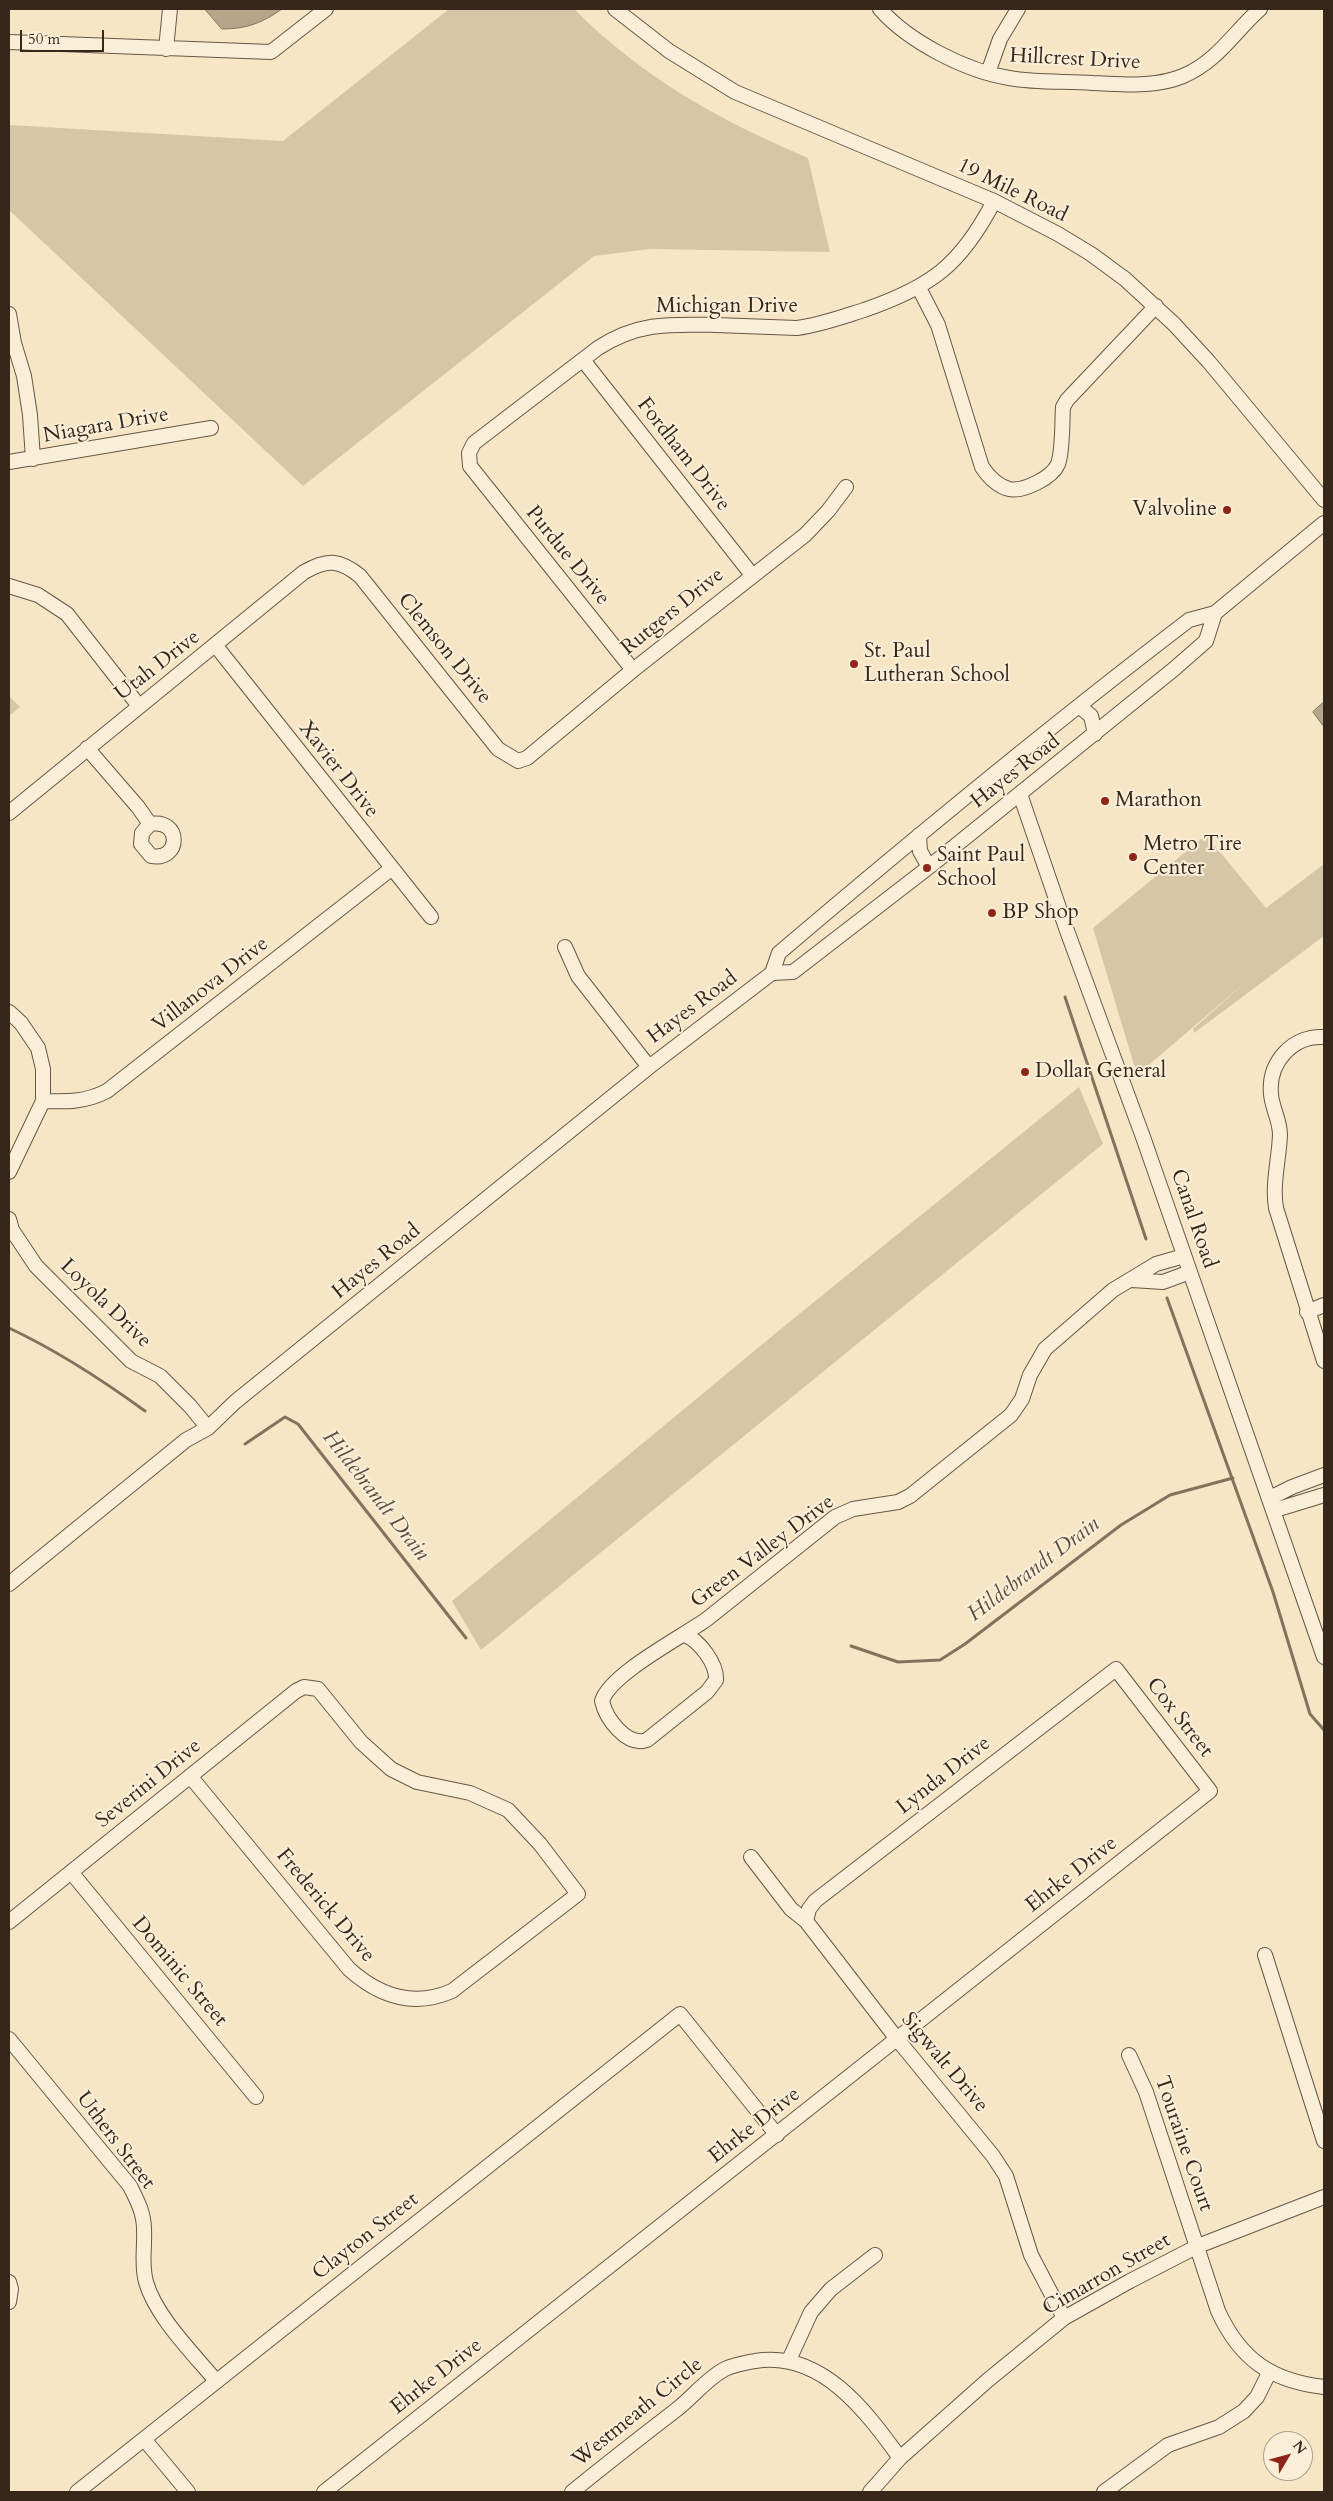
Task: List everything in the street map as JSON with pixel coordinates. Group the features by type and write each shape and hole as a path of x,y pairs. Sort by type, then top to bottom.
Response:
{"street":[{"path":"166,49 170,9"},
{"path":"9,42 271,52 326,9"},
{"name":"19 Mile Road","path":"615,9 669,51 735,92 994,201 1058,234 1091,254 1125,279 1156,306 1209,362 1324,500"},
{"name":"Hillcrest Drive","path":"880,9 898,27 925,45 988,73 1029,80 1143,85 1171,80 1196,70 1217,55 1260,9"},
{"path":"988,73 1000,39 1018,9"},
{"name":"Michigan Drive","path":"470,466 469,453 481,436 614,338 655,325 680,323 797,328 814,325 895,299 931,280 960,254 981,226 994,201"},
{"path":"918,288 938,325 982,467 996,482 1009,489 1026,487 1054,472 1059,463 1063,407 1066,400 1156,306"},
{"path":"9,314 11,343 25,386 33,459"},
{"name":"Fordham Drive","path":"583,360 752,575"},
{"name":"Niagara Drive","path":"9,462 211,428"},
{"name":"Purdue Drive","path":"470,466 633,670"},
{"name":"Rutgers Drive","path":"518,762 527,758 633,670 805,535 828,511 846,487"},
{"name":"Hayes Road","path":"9,1584 186,1440 208,1428 235,1402 649,1067 772,973 779,953 918,835 1189,620 1215,613 1324,523"},
{"name":"Utah Drive","path":"9,813 139,706 216,646 304,572 319,564 338,563"},
{"name":"Clemson Drive","path":"338,563 348,566 360,576 498,749 518,762"},
{"path":"9,586 38,595 67,614 139,706"},
{"name":"Hayes Road","path":"772,973 793,972 1095,734 1206,641 1215,613"},
{"name":"Xavier Drive","path":"216,646 391,869 431,917"},
{"path":"1079,706 1091,716 1095,734"},
{"path":"87,748 138,807 150,824"},
{"name":"Canal Road","path":"1020,794 1066,928 1143,1137 1324,1657"},
{"path":"918,835 920,850 928,867"},
{"name":"Villanova Drive","path":"43,1101 68,1102 88,1099 107,1091 391,869"},
{"path":"565,947 578,976 649,1067"},
{"path":"9,1012 21,1023 38,1048 42,1069 43,1101 9,1172"},
{"path":"1323,1036 1305,1039 1286,1051 1274,1069 1270,1086 1280,1126 1274,1198 1307,1312 1324,1361"},
{"name":"Loyola Drive","path":"9,1219 12,1230 36,1266 131,1361 160,1376 190,1406 208,1428"},
{"name":"Green Valley Drive","path":"685,1635 696,1642 714,1666 716,1680 706,1692 648,1740 632,1741 625,1736 604,1710 602,1701 604,1693 649,1656 685,1635 835,1517 853,1509 898,1502 917,1491 1011,1415 1022,1399 1030,1375 1045,1349 1105,1296 1156,1264 1184,1256"},
{"path":"1132,1280 1164,1282 1190,1272"},
{"path":"1307,1312 1324,1305"},
{"path":"1272,1504 1292,1486 1324,1476"},
{"path":"1272,1504 1324,1494"},
{"name":"Cox Street","path":"1116,1669 1210,1791"},
{"name":"Lynda Drive","path":"806,1921 809,1909 815,1901 1116,1669"},
{"name":"Severini Drive","path":"9,1922 304,1687 318,1689 361,1742 391,1769 417,1782 470,1793 508,1810 540,1844 578,1894"},
{"name":"Frederick Drive","path":"190,1776 349,1969 361,1980 392,1996 416,2000 429,1999 452,1991 578,1894"},
{"name":"Ehrke Drive","path":"324,2492 1210,1791"},
{"name":"Sigwalt Drive","path":"751,1857 791,1909 806,1921 897,2039 980,2138 1006,2176 1031,2255 1040,2276 1064,2318"},
{"name":"Dominic Street","path":"71,1872 256,2097"},
{"path":"1265,1955 1324,2141"},
{"name":"Clayton Street","path":"77,2492 680,2014 777,2135"},
{"name":"Uthers Street","path":"9,2039 130,2186 142,2213 144,2228 142,2260 150,2294 167,2320 216,2381"},
{"name":"Touraine Court","path":"1129,2056 1146,2092 1224,2324 1244,2352 1269,2373"},
{"name":"Cimarron Street","path":"870,2492 900,2458 988,2380 1064,2318 1198,2246 1324,2197"},
{"path":"789,2360 803,2325 815,2306 831,2289 875,2255"},
{"path":"9,2282 11,2289 9,2302"},
{"name":"Westmeath Circle","path":"572,2492 648,2430 678,2409 711,2378 726,2368 765,2360 789,2360 823,2375 851,2397 880,2430 900,2458"},
{"path":"1104,2492 1168,2445 1219,2427 1244,2411 1257,2398 1269,2373 1324,2387"},
{"path":"144,2438 188,2492"}],"shaded area":[{"path":"205,9 282,9 254,24 239,28 222,29"},
{"path":"449,9 574,9 627,56 684,95 775,144 808,158 830,252 650,249 594,256 303,486 9,210 9,125 283,141"},
{"path":"9,696 20,707 9,716"},
{"path":"1324,702 1324,727 1313,712"},
{"path":"1206,835 1266,908 1324,864 1324,936 1194,1033 1193,1029 1247,981 1137,1075 1093,928"},
{"path":"1079,1087 1103,1144 481,1650 452,1601 782,1328"}],"waterway":[{"path":"1065,997 1146,1239"},
{"path":"1167,1298 1273,1592 1310,1714 1324,1730"},
{"name":"Hildebrandt Drain","path":"9,1328 79,1366 145,1411"},
{"name":"Hildebrandt Drain","path":"245,1444 285,1417 298,1424 466,1638"},
{"name":"Hildebrandt Drain","path":"851,1646 898,1662 940,1660 965,1644 1121,1525 1170,1495 1233,1478"}],"place":[{"name":"Valvoline","path":"1227,510"},
{"name":"St. Paul Lutheran School","path":"854,664"},
{"name":"Marathon","path":"1105,801"},
{"name":"Metro Tire Center","path":"1133,857"},
{"name":"Saint Paul School","path":"927,868"},
{"name":"BP Shop","path":"992,913"},
{"name":"Dollar General","path":"1025,1072"}]}
